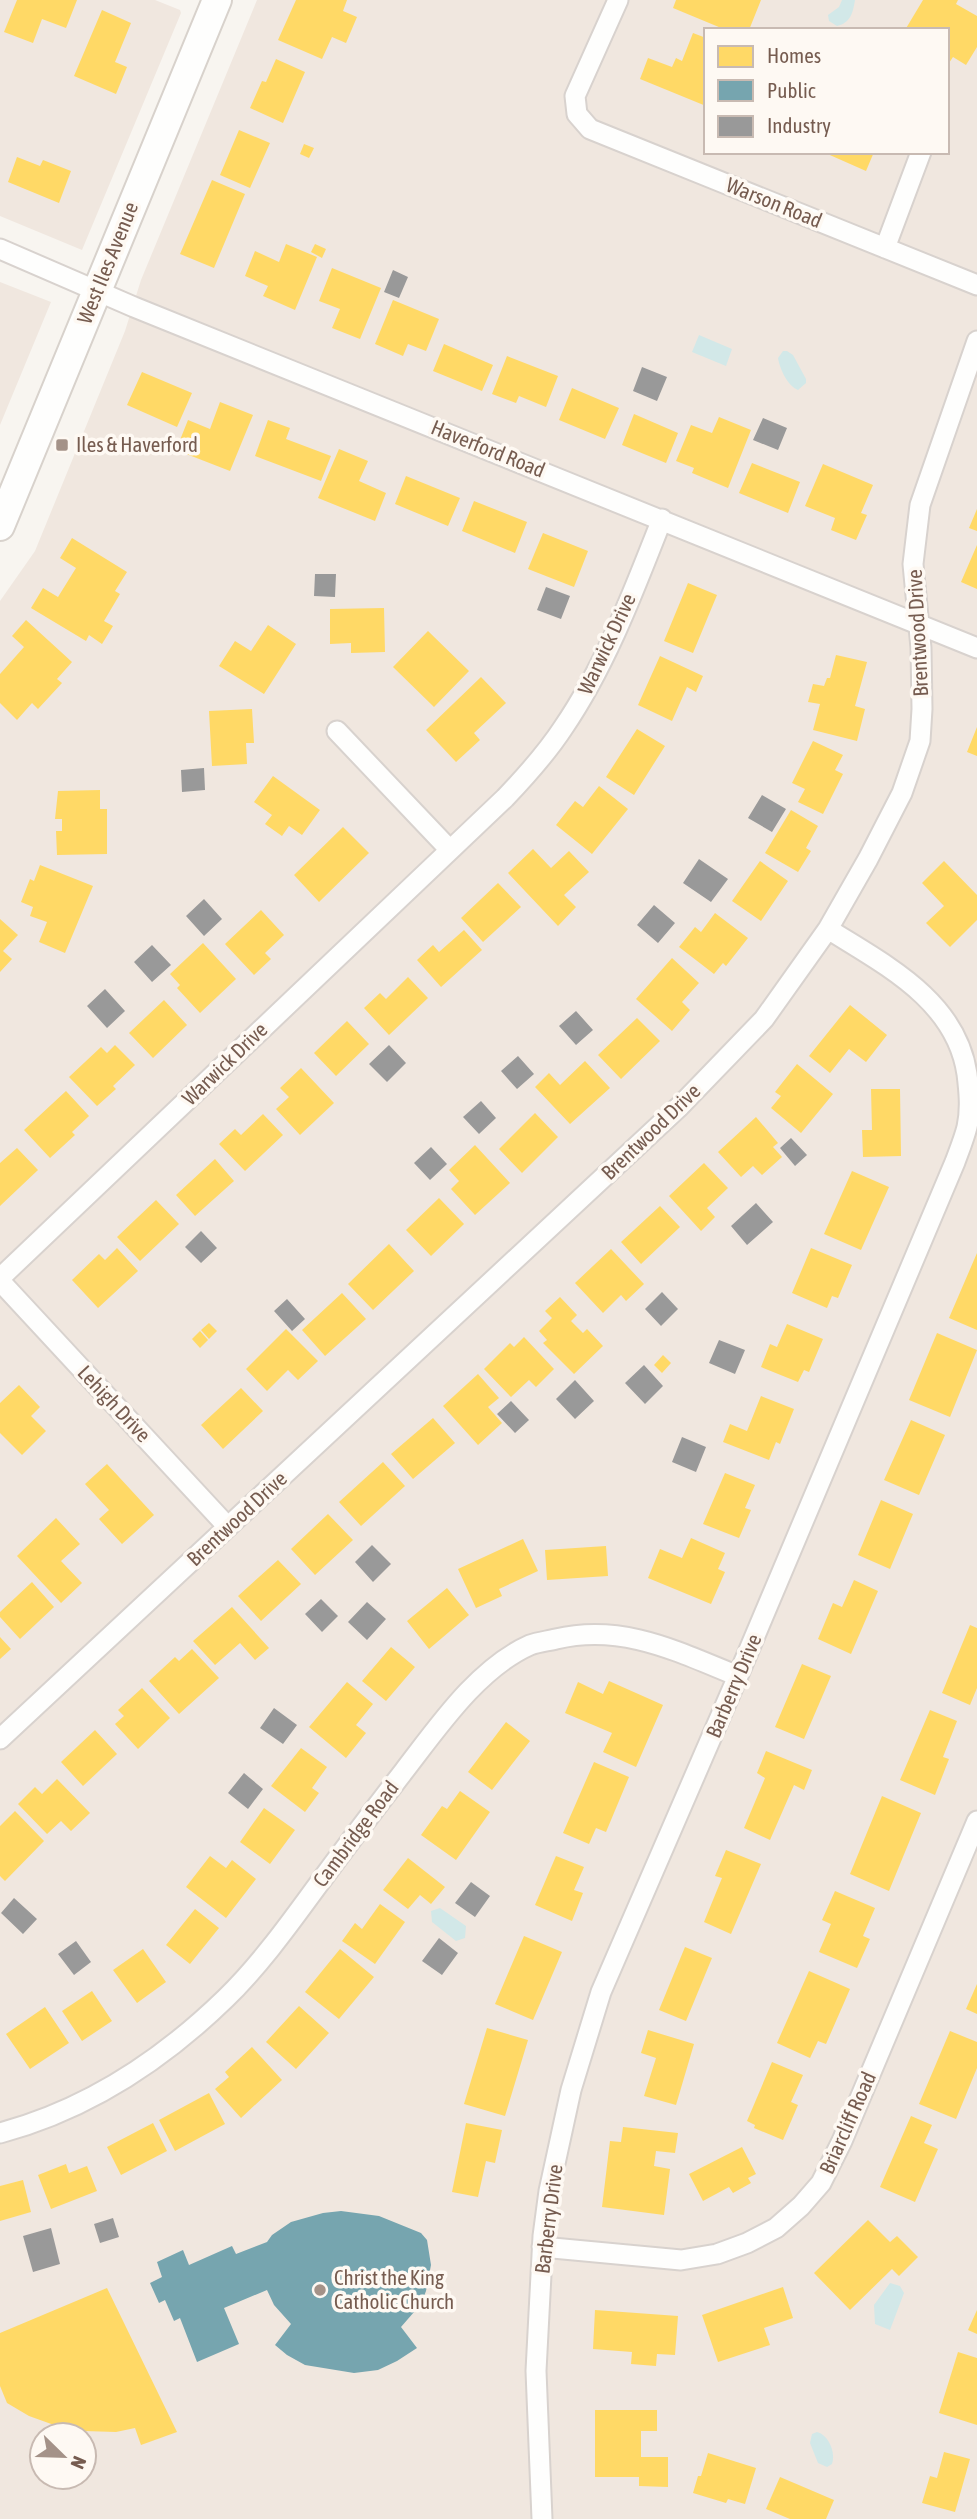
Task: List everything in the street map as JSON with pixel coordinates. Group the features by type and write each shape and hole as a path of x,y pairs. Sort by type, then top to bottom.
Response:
{"street":[{"name":"West Iles Avenue","path":"0,526 217,0"},
{"name":"Warson Road","path":"618,0 575,96 571,117 590,129 977,285"},
{"path":"885,248 921,154"},
{"name":"Haverford Road","path":"0,249 134,307 977,648"},
{"name":"Brentwood Drive","path":"0,1739 680,1106 764,1019 828,929 902,793 920,741 922,709 913,564 920,505 977,341"},
{"name":"Warwick Drive","path":"0,1279 529,773 563,729 599,666 662,519"},
{"path":"337,731 450,850"},
{"name":"Barberry Drive","path":"542,2519 536,2371 542,2247 549,2191 571,2090 601,1992 738,1676 944,1188 967,1126 970,1095 964,1058 952,1029 918,988 828,929"},
{"name":"Lehigh Drive","path":"0,1279 228,1527"},
{"name":"Cambridge Road","path":"0,2133 84,2103 181,2038 225,1999 280,1936 454,1707 495,1667 530,1645 569,1636 605,1634 652,1641 738,1676"},
{"name":"Briarcliff Road","path":"542,2247 681,2260 727,2251 776,2228 801,2206 821,2183 842,2141 977,1821"}],"shaded area":[{"path":"0,0 155,0 180,10 181,13 82,250 0,216"},
{"path":"257,0 977,0 977,2519 0,2519 0,601 35,551 125,331 141,280"},
{"path":"842,0 855,0 848,20 837,26 829,21 828,15 839,7"},
{"path":"0,282 51,302 0,425"},
{"path":"699,335 732,349 726,366 692,352"},
{"path":"783,351 793,355 806,379 806,383 798,390 788,381 781,368 778,358"},
{"path":"440,1908 466,1926 465,1938 456,1941 432,1922 431,1911"},
{"path":"890,2283 900,2286 904,2293 890,2330 875,2324 874,2305"},
{"path":"817,2432 825,2437 832,2450 832,2464 827,2467 818,2463 810,2443 812,2434"}],"building: Homes":[{"path":"17,0 77,0 66,28 42,19 33,43 4,32"},
{"path":"296,0 347,0 343,11 357,17 346,43 332,37 322,59 278,40"},
{"path":"676,0 761,0 750,28 721,28 673,8"},
{"path":"923,0 958,0 956,4 977,16 977,47 966,65 953,57 949,63 949,28 906,28"},
{"path":"102,10 131,23 115,62 127,67 116,94 74,76"},
{"path":"693,33 704,37 704,105 640,79 648,58 672,67 676,58 682,61"},
{"path":"276,59 305,72 283,123 250,108"},
{"path":"239,130 270,143 250,188 220,175"},
{"path":"304,144 314,148 309,158 300,154"},
{"path":"828,154 873,154 866,171"},
{"path":"17,157 40,166 43,160 71,171 59,203 8,182"},
{"path":"212,180 245,194 214,268 180,254"},
{"path":"286,244 317,257 295,310 263,296 268,286 245,276 255,251 279,262"},
{"path":"315,244 326,249 322,258 311,252"},
{"path":"332,268 381,288 360,339 332,328 340,309 319,301"},
{"path":"393,300 439,319 426,351 408,344 403,356 375,344"},
{"path":"444,344 493,365 482,391 433,371"},
{"path":"507,356 558,376 546,407 519,396 516,403 492,394"},
{"path":"142,372 192,393 177,427 127,405"},
{"path":"572,388 619,408 605,439 559,420"},
{"path":"220,402 253,415 230,471 176,450 188,420 210,429"},
{"path":"634,414 678,433 666,463 622,445"},
{"path":"719,417 751,430 728,488 692,473 694,468 676,461 691,425 712,433"},
{"path":"268,420 290,428 286,439 331,456 321,481 255,456"},
{"path":"339,449 368,461 359,481 386,493 375,521 318,498"},
{"path":"752,463 800,482 788,513 739,493"},
{"path":"823,464 873,485 861,513 867,515 856,540 831,530 835,518 805,506"},
{"path":"406,476 460,498 448,526 395,504"},
{"path":"474,501 527,522 515,553 462,531"},
{"path":"977,509 977,531 969,528"},
{"path":"543,533 588,551 574,587 528,569"},
{"path":"72,538 127,572 115,591 120,594 104,621 113,626 102,644 89,635 86,641 31,608 43,588 58,597 76,568 60,558"},
{"path":"977,545 977,589 961,582"},
{"path":"688,583 717,595 693,653 664,641"},
{"path":"384,608 385,652 351,653 351,643 330,644 330,609"},
{"path":"26,620 72,662 57,679 62,683 38,709 32,703 17,720 0,703 0,674 24,647 12,636"},
{"path":"268,625 296,644 264,694 219,666 235,641 251,651"},
{"path":"428,631 469,671 434,707 393,667"},
{"path":"836,655 867,662 855,706 865,709 857,741 813,730 820,704 808,702 813,684 824,686 827,678 830,678"},
{"path":"660,656 703,676 696,692 687,687 672,721 638,705"},
{"path":"481,677 506,703 474,733 480,740 456,762 426,730"},
{"path":"252,709 254,743 246,743 247,764 212,766 209,711"},
{"path":"977,727 977,756 967,752"},
{"path":"637,729 665,746 634,795 606,777"},
{"path":"813,741 843,755 835,770 843,774 823,814 798,802 805,789 792,783"},
{"path":"273,776 320,810 302,835 289,826 282,836 265,824 272,815 254,802"},
{"path":"599,786 628,809 592,854 556,825 575,801 583,807"},
{"path":"100,790 100,809 107,809 107,854 57,855 56,831 62,831 62,819 55,819 58,791"},
{"path":"791,810 818,826 806,848 811,851 798,872 765,853"},
{"path":"343,827 369,853 319,902 294,875"},
{"path":"533,849 551,868 569,851 589,872 564,895 576,907 558,926 508,873"},
{"path":"760,861 788,881 761,921 732,901"},
{"path":"944,861 977,895 977,920 950,947 926,923 944,906 922,883"},
{"path":"40,865 93,886 65,953 39,942 47,922 30,916 33,907 21,902 30,879 34,881"},
{"path":"498,883 521,907 483,942 461,918"},
{"path":"261,910 284,935 265,953 271,959 254,975 225,944"},
{"path":"715,913 748,938 726,966 723,963 714,974 679,947 695,927 701,932"},
{"path":"0,919 18,935 3,951 12,959 0,972"},
{"path":"464,930 482,950 441,987 417,960 433,945 439,952"},
{"path":"203,943 236,979 200,1013 177,988 180,985 170,974"},
{"path":"672,958 699,983 682,1002 690,1010 672,1031 636,999"},
{"path":"408,977 428,998 389,1035 364,1008 380,993 386,999"},
{"path":"164,1000 187,1025 153,1058 129,1033"},
{"path":"850,1005 887,1035 866,1062 849,1049 830,1073 809,1056"},
{"path":"637,1018 660,1041 621,1079 598,1055"},
{"path":"347,1021 369,1044 336,1076 314,1053"},
{"path":"115,1045 135,1065 113,1086 116,1089 97,1106 69,1077 101,1047 107,1053"},
{"path":"585,1061 610,1088 570,1124 535,1087 549,1073 560,1085"},
{"path":"797,1064 833,1094 801,1133 771,1108 781,1096 775,1092"},
{"path":"301,1068 334,1103 300,1135 276,1109 289,1097 280,1088"},
{"path":"871,1089 900,1089 901,1156 863,1157 862,1130 872,1130"},
{"path":"66,1091 89,1116 72,1132 75,1135 50,1158 24,1130"},
{"path":"535,1113 558,1137 522,1173 499,1149"},
{"path":"263,1114 283,1135 245,1171 219,1144 235,1129 241,1135"},
{"path":"756,1117 778,1143 773,1147 782,1157 762,1175 753,1166 741,1177 718,1152"},
{"path":"475,1145 510,1183 475,1215 451,1189 459,1181 449,1170"},
{"path":"17,1148 38,1170 0,1206 0,1163"},
{"path":"215,1159 234,1181 195,1216 176,1195"},
{"path":"704,1163 728,1188 707,1208 715,1217 701,1231 669,1196"},
{"path":"852,1171 889,1187 861,1250 824,1234"},
{"path":"439,1198 464,1224 431,1256 406,1230"},
{"path":"156,1200 179,1224 140,1261 117,1237"},
{"path":"660,1206 680,1227 641,1264 621,1242"},
{"path":"389,1244 414,1271 373,1310 348,1284"},
{"path":"117,1248 138,1271 98,1308 72,1280 99,1254 105,1260"},
{"path":"811,1248 852,1265 838,1298 832,1296 827,1308 792,1293"},
{"path":"611,1249 644,1284 626,1301 621,1295 603,1313 575,1283"},
{"path":"977,1253 977,1330 949,1318"},
{"path":"342,1293 366,1319 325,1356 302,1330"},
{"path":"560,1297 577,1315 571,1321 583,1333 587,1329 603,1346 574,1374 543,1343 547,1340 539,1331 552,1318 545,1311"},
{"path":"209,1323 217,1331 209,1339 201,1330"},
{"path":"787,1324 823,1339 809,1372 804,1370 798,1382 761,1367 770,1344 777,1347"},
{"path":"286,1329 318,1361 298,1380 288,1370 267,1391 246,1369"},
{"path":"200,1331 208,1340 200,1348 192,1339"},
{"path":"937,1333 977,1350 950,1417 909,1400"},
{"path":"524,1337 554,1369 536,1387 529,1380 511,1397 484,1369 510,1343 514,1347"},
{"path":"663,1355 671,1363 662,1373 654,1365"},
{"path":"478,1374 499,1398 488,1407 502,1423 478,1445 443,1406"},
{"path":"19,1385 40,1407 31,1416 46,1431 22,1455 0,1433 0,1403"},
{"path":"241,1388 263,1411 223,1449 201,1425"},
{"path":"761,1396 794,1409 780,1444 776,1442 769,1460 723,1442 730,1424 747,1431"},
{"path":"433,1418 455,1443 413,1479 391,1454"},
{"path":"911,1420 945,1435 919,1495 884,1480"},
{"path":"383,1462 405,1486 361,1526 339,1502"},
{"path":"107,1464 154,1515 122,1544 99,1519 109,1510 85,1484"},
{"path":"725,1473 755,1485 745,1508 751,1510 739,1538 703,1524"},
{"path":"881,1500 913,1514 890,1569 858,1555"},
{"path":"328,1514 353,1540 315,1575 291,1549"},
{"path":"56,1518 80,1544 61,1561 82,1583 61,1603 17,1556"},
{"path":"691,1538 725,1553 718,1569 725,1572 711,1604 648,1578 660,1549 682,1558"},
{"path":"523,1539 538,1571 499,1589 502,1596 476,1608 458,1569"},
{"path":"606,1546 608,1576 547,1580 545,1550"},
{"path":"278,1560 301,1584 261,1621 238,1596"},
{"path":"854,1580 878,1591 851,1654 818,1639 833,1603 842,1607"},
{"path":"32,1582 54,1607 20,1639 0,1617 0,1612"},
{"path":"447,1588 469,1615 429,1649 407,1621"},
{"path":"232,1607 269,1648 255,1660 240,1643 215,1665 193,1641"},
{"path":"970,1625 977,1628 977,1688 970,1705 942,1693"},
{"path":"0,1637 11,1649 0,1659"},
{"path":"391,1647 415,1667 386,1701 362,1681"},
{"path":"192,1649 219,1678 179,1714 149,1681 175,1657 179,1661"},
{"path":"802,1664 831,1676 804,1739 775,1727"},
{"path":"609,1681 663,1705 636,1767 603,1752 612,1733 565,1713 578,1682 603,1694"},
{"path":"347,1682 373,1704 356,1725 366,1733 346,1758 309,1727"},
{"path":"142,1688 170,1718 138,1749 115,1724 124,1716 118,1710"},
{"path":"930,1710 957,1721 943,1757 949,1759 935,1795 900,1780"},
{"path":"506,1722 530,1741 492,1790 468,1772"},
{"path":"95,1730 117,1754 83,1786 61,1762"},
{"path":"301,1748 327,1767 312,1788 319,1793 305,1812 271,1786"},
{"path":"766,1751 812,1770 804,1790 794,1785 770,1840 744,1828 765,1778 757,1773"},
{"path":"594,1762 629,1777 606,1832 596,1828 589,1844 563,1833"},
{"path":"57,1779 90,1813 71,1831 61,1821 47,1834 18,1804 35,1787 42,1794"},
{"path":"460,1791 490,1812 456,1860 421,1835 442,1806 447,1809"},
{"path":"882,1796 921,1813 889,1891 850,1874"},
{"path":"264,1808 295,1830 270,1864 240,1842"},
{"path":"15,1811 44,1841 5,1881 0,1876 0,1826"},
{"path":"726,1850 761,1864 731,1934 704,1922 722,1878 715,1876"},
{"path":"210,1856 226,1868 232,1860 256,1879 226,1918 186,1887"},
{"path":"556,1856 584,1867 574,1890 583,1893 572,1921 535,1905"},
{"path":"408,1858 445,1887 431,1904 420,1895 408,1909 383,1890"},
{"path":"835,1891 875,1908 863,1936 870,1939 857,1968 819,1952 831,1924 822,1920"},
{"path":"380,1904 405,1922 375,1964 342,1941 355,1923 362,1929"},
{"path":"195,1909 219,1928 190,1964 166,1945"},
{"path":"524,1936 562,1952 533,2020 495,2004"},
{"path":"685,1947 712,1958 686,2021 659,2010"},
{"path":"143,1949 166,1982 137,2003 113,1970"},
{"path":"340,1949 374,1977 339,2019 305,1992"},
{"path":"809,1971 850,1989 826,2044 818,2041 810,2058 777,2043"},
{"path":"977,1984 977,2014 966,2009"},
{"path":"92,1991 112,2021 82,2041 62,2011"},
{"path":"299,2006 329,2033 296,2069 266,2042"},
{"path":"45,2007 69,2043 30,2069 6,2034"},
{"path":"487,2028 528,2040 505,2116 464,2104"},
{"path":"648,2030 694,2044 676,2105 644,2096 656,2058 641,2053"},
{"path":"950,2031 977,2042 977,2068 956,2119 919,2104"},
{"path":"252,2047 282,2080 241,2118 215,2089 229,2077 225,2072"},
{"path":"772,2062 803,2075 791,2102 798,2105 783,2140 754,2128 755,2125 747,2121"},
{"path":"209,2093 225,2124 175,2151 159,2120"},
{"path":"911,2116 932,2125 924,2143 938,2149 915,2202 880,2187"},
{"path":"153,2123 167,2151 121,2175 107,2147"},
{"path":"466,2123 502,2130 495,2163 486,2161 478,2197 452,2192"},
{"path":"623,2127 678,2133 675,2153 656,2151 654,2166 670,2169 664,2215 602,2207 610,2141 621,2142"},
{"path":"742,2147 756,2174 748,2178 751,2183 733,2193 729,2187 703,2201 689,2174"},
{"path":"66,2164 69,2173 87,2166 97,2191 51,2209 38,2175"},
{"path":"23,2180 31,2212 0,2221 0,2186"},
{"path":"868,2220 890,2242 897,2236 918,2257 899,2276 892,2269 850,2310 814,2273"},
{"path":"783,2287 793,2318 764,2328 770,2345 718,2362 702,2315"},
{"path":"107,2288 177,2432 141,2445 135,2428 116,2432 98,2431 98,2421 43,2421 29,2416 7,2403 0,2386 0,2333"},
{"path":"595,2310 678,2316 675,2355 657,2354 656,2366 631,2364 632,2352 593,2349"},
{"path":"977,2310 977,2334 968,2330"},
{"path":"958,2352 977,2358 977,2425 939,2413"},
{"path":"595,2410 657,2410 657,2431 641,2431 641,2457 668,2457 668,2487 639,2486 639,2477 595,2477"},
{"path":"944,2452 970,2459 955,2512 922,2503 930,2476 937,2478"},
{"path":"708,2453 756,2468 745,2504 728,2499 726,2503 693,2493"},
{"path":"780,2477 834,2500 826,2519 790,2519 766,2509"}],"building: Public":[{"path":"341,2211 379,2216 421,2233 427,2240 431,2265 426,2291 421,2304 401,2327 417,2348 378,2370 354,2373 305,2365 275,2345 291,2324 274,2305 267,2290 224,2308 239,2344 197,2362 180,2318 174,2321 165,2300 159,2303 150,2283 162,2277 157,2262 183,2250 189,2265 232,2246 236,2254 267,2242 272,2235 291,2222"}],"building: Industry":[{"path":"393,270 408,277 399,298 384,292"},
{"path":"642,367 667,377 657,401 633,391"},
{"path":"763,418 787,428 778,450 753,440"},
{"path":"315,574 336,574 335,597 314,596"},
{"path":"546,587 570,596 561,619 537,610"},
{"path":"204,768 205,790 182,792 181,770"},
{"path":"762,795 786,809 772,832 748,818"},
{"path":"699,859 728,879 711,902 683,883"},
{"path":"204,899 222,919 204,936 186,916"},
{"path":"654,905 675,923 658,943 637,925"},
{"path":"152,945 171,965 152,982 134,962"},
{"path":"105,989 125,1011 107,1028 87,1006"},
{"path":"576,1011 593,1030 576,1045 559,1026"},
{"path":"389,1045 406,1063 387,1082 369,1064"},
{"path":"518,1056 534,1074 517,1089 501,1071"},
{"path":"481,1101 496,1118 479,1134 463,1117"},
{"path":"791,1138 807,1155 795,1166 780,1148"},
{"path":"431,1147 447,1164 430,1180 414,1163"},
{"path":"756,1203 773,1222 747,1245 731,1226"},
{"path":"201,1231 217,1248 201,1263 185,1247"},
{"path":"662,1292 678,1309 661,1326 645,1309"},
{"path":"287,1299 305,1319 292,1331 274,1311"},
{"path":"719,1340 745,1350 735,1374 709,1363"},
{"path":"644,1365 663,1386 645,1404 625,1383"},
{"path":"575,1380 594,1401 575,1419 556,1399"},
{"path":"511,1401 529,1420 515,1433 497,1414"},
{"path":"682,1437 706,1447 696,1472 672,1462"},
{"path":"372,1545 391,1564 373,1582 355,1562"},
{"path":"321,1599 338,1616 322,1632 305,1614"},
{"path":"367,1602 386,1619 367,1640 348,1622"},
{"path":"274,1708 297,1725 283,1744 260,1728"},
{"path":"244,1773 263,1789 248,1809 228,1793"},
{"path":"471,1882 490,1896 475,1917 455,1903"},
{"path":"14,1898 37,1919 23,1934 1,1913"},
{"path":"439,1938 458,1953 442,1975 422,1961"},
{"path":"76,1941 91,1962 74,1975 58,1954"},
{"path":"113,2218 119,2237 100,2243 94,2224"},
{"path":"51,2228 60,2264 33,2272 23,2236"}],"place":[{"name":"Iles & Haverford","path":"62,445"},
{"name":"Christ the King Catholic Church","path":"320,2290"}]}
